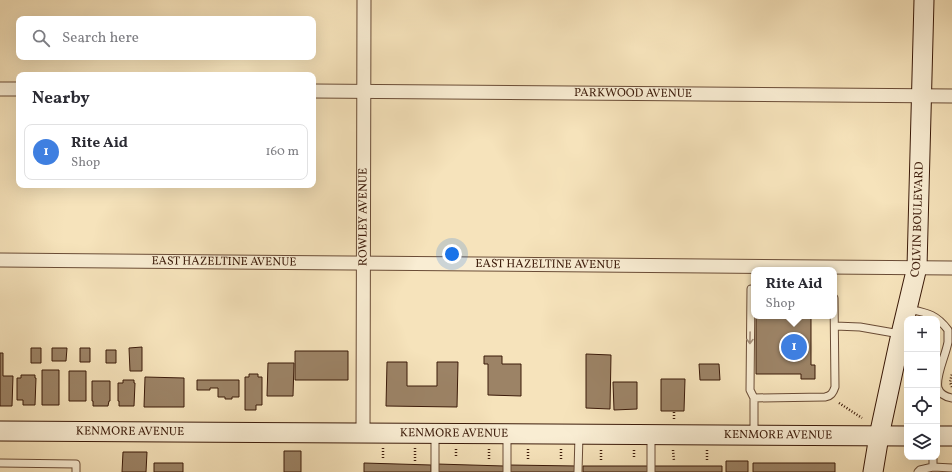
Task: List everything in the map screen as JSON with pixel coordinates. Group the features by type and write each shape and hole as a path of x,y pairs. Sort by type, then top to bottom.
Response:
{"main road":[{"name":"COLVIN BOULEVARD","path":"873,472 879,436 917,267 924,0"},
{"name":"KENMORE AVENUE","path":"0,431 904,436"},
{"path":"940,436 952,436"}],"street":[{"name":"ROWLEY AVENUE","path":"363,434 364,0"},
{"path":"0,89 16,90"},
{"name":"PARKWOOD AVENUE","path":"316,91 952,96"},
{"name":"EAST HAZELTINE AVENUE","path":"0,260 952,268"}],"lane":[{"path":"751,289 750,390 754,398 754,436"},
{"path":"907,309 928,313 941,320 948,330 948,342 937,386 944,396 952,398"},
{"path":"754,398 829,397 835,387 835,319"},
{"path":"835,326 860,327 901,334"},
{"path":"434,434 434,472"},
{"path":"507,434 507,472"},
{"path":"578,472 579,435"},
{"path":"651,435 651,472"},
{"path":"933,460 933,467"},
{"path":"0,463 76,464 76,472"},
{"path":"918,472 920,470 933,467 952,468"}],"path":[{"path":"952,374 950,382 952,388"},
{"path":"839,404 862,418 864,416"},
{"path":"674,412 674,420"},
{"path":"383,445 383,459"},
{"path":"415,445 415,461"},
{"path":"489,446 489,459"},
{"path":"528,446 528,459"},
{"path":"561,446 561,459"},
{"path":"601,447 601,460"},
{"path":"634,447 634,459"},
{"path":"673,447 674,461"},
{"path":"707,447 707,460"}],"building":[{"path":"756,319 811,319 811,365 815,365 815,379 801,379 801,374 756,374"},
{"path":"142,347 142,371 130,371 129,348"},
{"path":"31,348 41,348 41,363 31,363"},
{"path":"52,348 67,348 66,361 52,361"},
{"path":"80,348 90,348 90,362 80,362"},
{"path":"106,350 116,350 116,363 106,363"},
{"path":"295,351 348,351 348,380 295,380"},
{"path":"0,353 3,353 3,376 13,376 12,406 0,406"},
{"path":"586,354 611,355 610,409 586,408"},
{"path":"484,356 502,356 502,364 521,364 521,396 488,395 488,364 484,364"},
{"path":"387,362 407,362 407,386 437,386 437,362 458,362 457,407 386,406"},
{"path":"268,363 294,363 293,396 267,396"},
{"path":"699,364 719,364 720,380 700,380"},
{"path":"42,370 59,370 59,405 42,405"},
{"path":"69,371 86,371 86,401 69,401"},
{"path":"249,374 258,374 258,377 262,377 262,405 256,405 256,410 245,410 245,377 249,377"},
{"path":"21,375 35,375 35,405 23,405 23,400 17,400 17,378 21,378"},
{"path":"145,377 184,378 184,407 144,407"},
{"path":"661,379 685,379 684,411 661,411"},
{"path":"123,380 134,380 134,406 119,406 118,383 123,383"},
{"path":"197,380 239,380 239,397 225,399 225,397 218,397 218,388 210,388 210,390 197,390"},
{"path":"92,381 110,381 110,401 108,406 93,406"},
{"path":"613,382 637,382 637,409 614,410"},
{"path":"284,451 301,451 301,472 284,472"},
{"path":"123,452 147,452 146,472 122,472"},
{"path":"726,461 748,461 748,472 726,472"},
{"path":"154,463 183,463 183,472 154,472"},
{"path":"364,463 431,465 431,472 364,472"},
{"path":"753,463 835,463 835,472 753,472"},
{"path":"437,464 504,466 504,472 436,472"},
{"path":"509,465 577,466 577,472 509,472"},
{"path":"583,466 648,466 648,472 583,472"},
{"path":"653,466 722,466 722,472 653,472"}],"place":[{"name":"Rite Aid","path":"794,347"}]}
